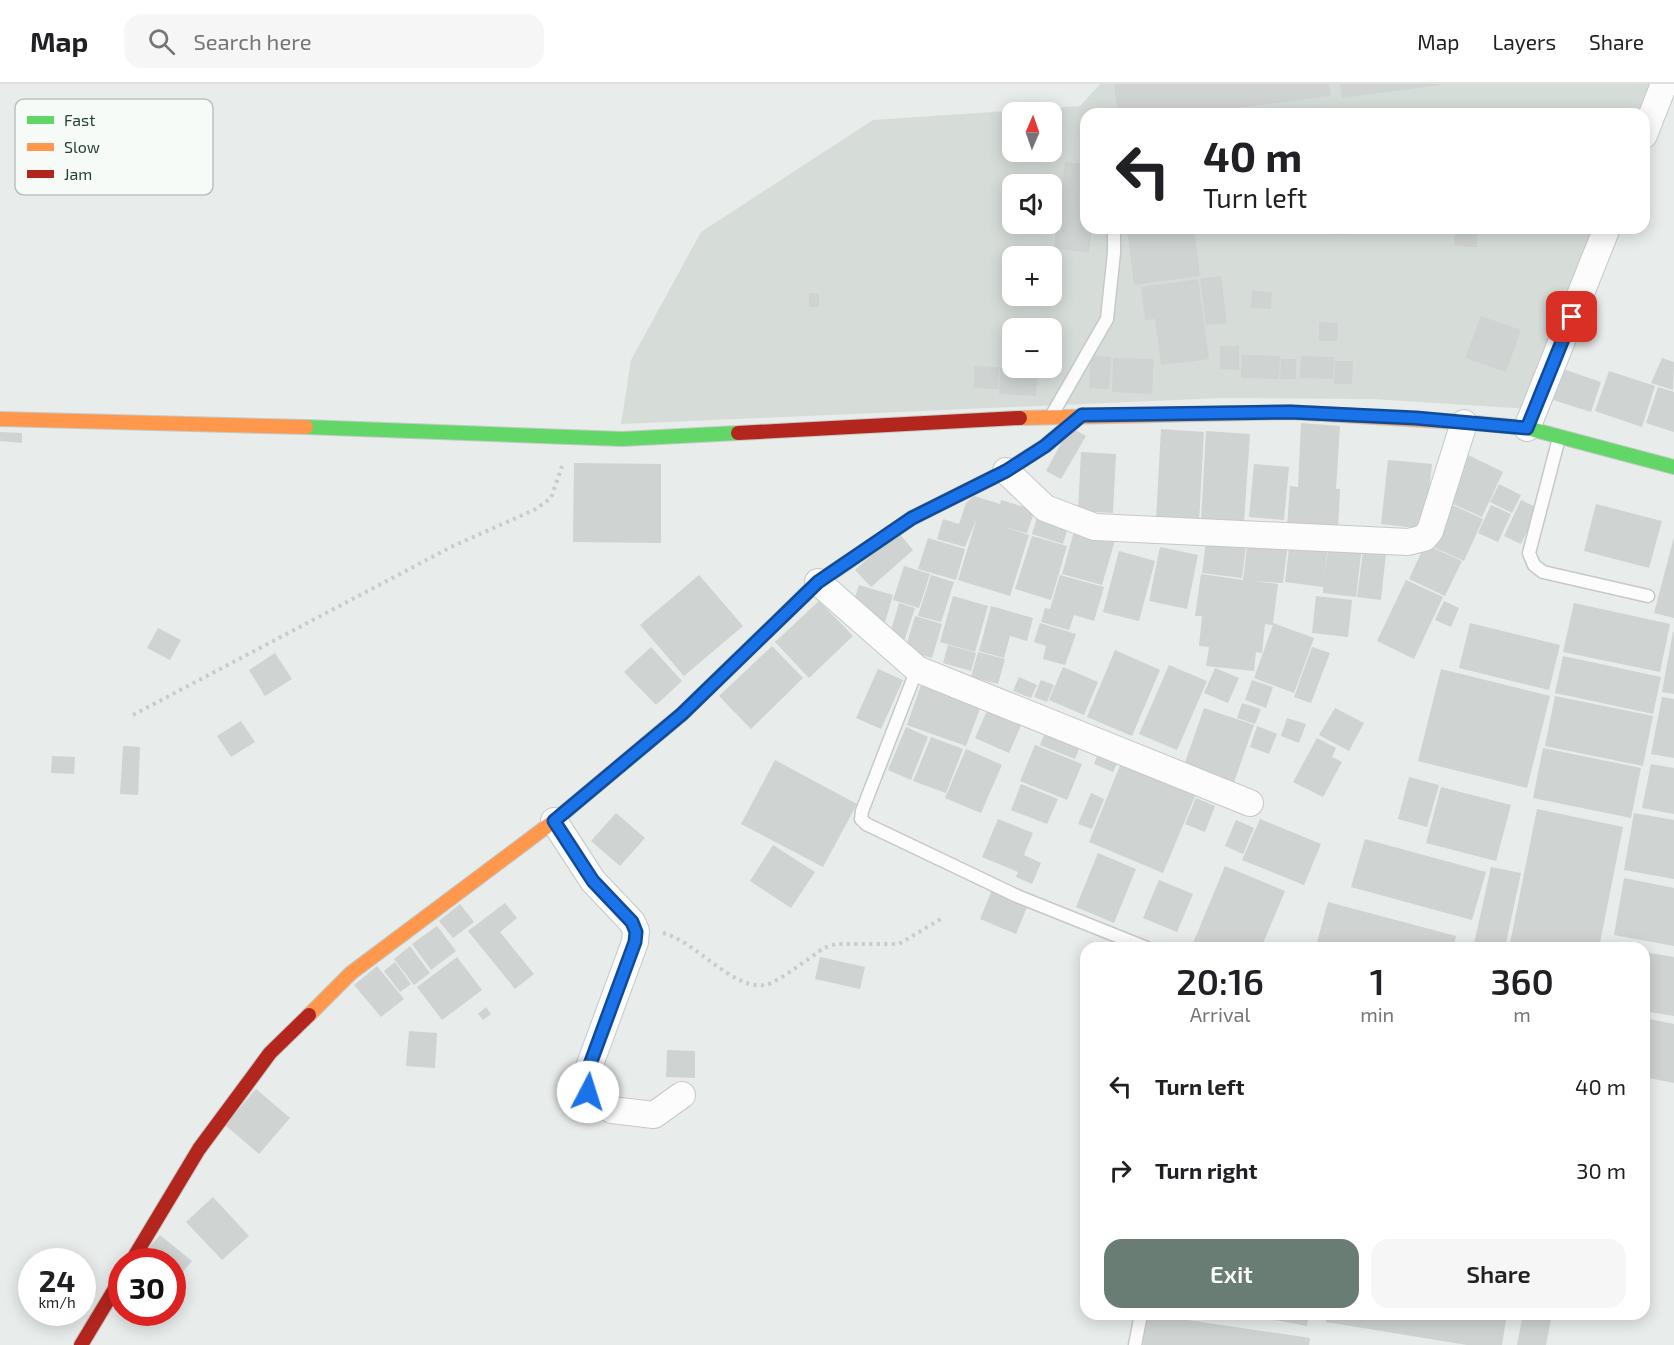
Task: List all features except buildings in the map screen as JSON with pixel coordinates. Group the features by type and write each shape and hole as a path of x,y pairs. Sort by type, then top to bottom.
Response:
{"street":[{"path":"1650,120 1664,84"},
{"path":"1527,428 1605,234"},
{"path":"0,419 399,430 622,439 1082,415 1290,412 1527,428 1674,467"},
{"path":"139,1248 199,1149 270,1053 351,973 554,821 682,714 818,582 912,518 1006,471 1045,446 1082,415"},
{"path":"1006,471 1045,508 1095,527 1408,542 1424,538 1430,531 1464,423"},
{"path":"818,582 917,669 1250,803"},
{"path":"554,821 593,881 632,922 636,932 635,942 589,1067 588,1092 612,1110 654,1115 682,1095"},
{"path":"81,1345 108,1300"}],"lane":[{"path":"1051,417 1107,319 1114,234"},
{"path":"1559,437 1529,553 1534,565 1544,572 1648,596"},
{"path":"917,669 861,819 866,824 1017,897 1132,942"},
{"path":"1135,1345 1140,1320"}],"path":[{"path":"133,715 451,547 536,509 551,498 572,437"},
{"path":"636,932 666,933 695,948 745,984 767,985 824,948 835,944 899,944 944,917"}],"shaded area":[{"path":"1100,84 1660,84 1647,108 1080,108 1080,234 1601,234 1532,409 1372,399 1222,398 621,424 631,360 701,232 873,120 1002,111 1002,162 1062,162 1062,107 1080,106"}],"traffic: fast":[{"path":"1474,423 1527,428 1674,467"},
{"path":"306,427 622,439 738,433"},
{"path":"646,744 682,714 818,582 876,543"}],"traffic: slow":[{"path":"1020,418 1290,412 1474,423"},
{"path":"876,543 912,518 1006,471 1045,446 1082,415"},
{"path":"0,419 306,427"},
{"path":"309,1015 351,973 554,821 646,744"}],"traffic: jam":[{"path":"738,433 1020,418"},
{"path":"139,1248 199,1149 270,1053 309,1015"},
{"path":"81,1345 108,1300"}],"route":[{"path":"588,1092 589,1067 635,942 636,932 632,922 593,881 554,821 682,714 818,582 912,518 1006,471 1045,446 1082,415 1290,412 1416,418 1527,428 1572,317"}]}
